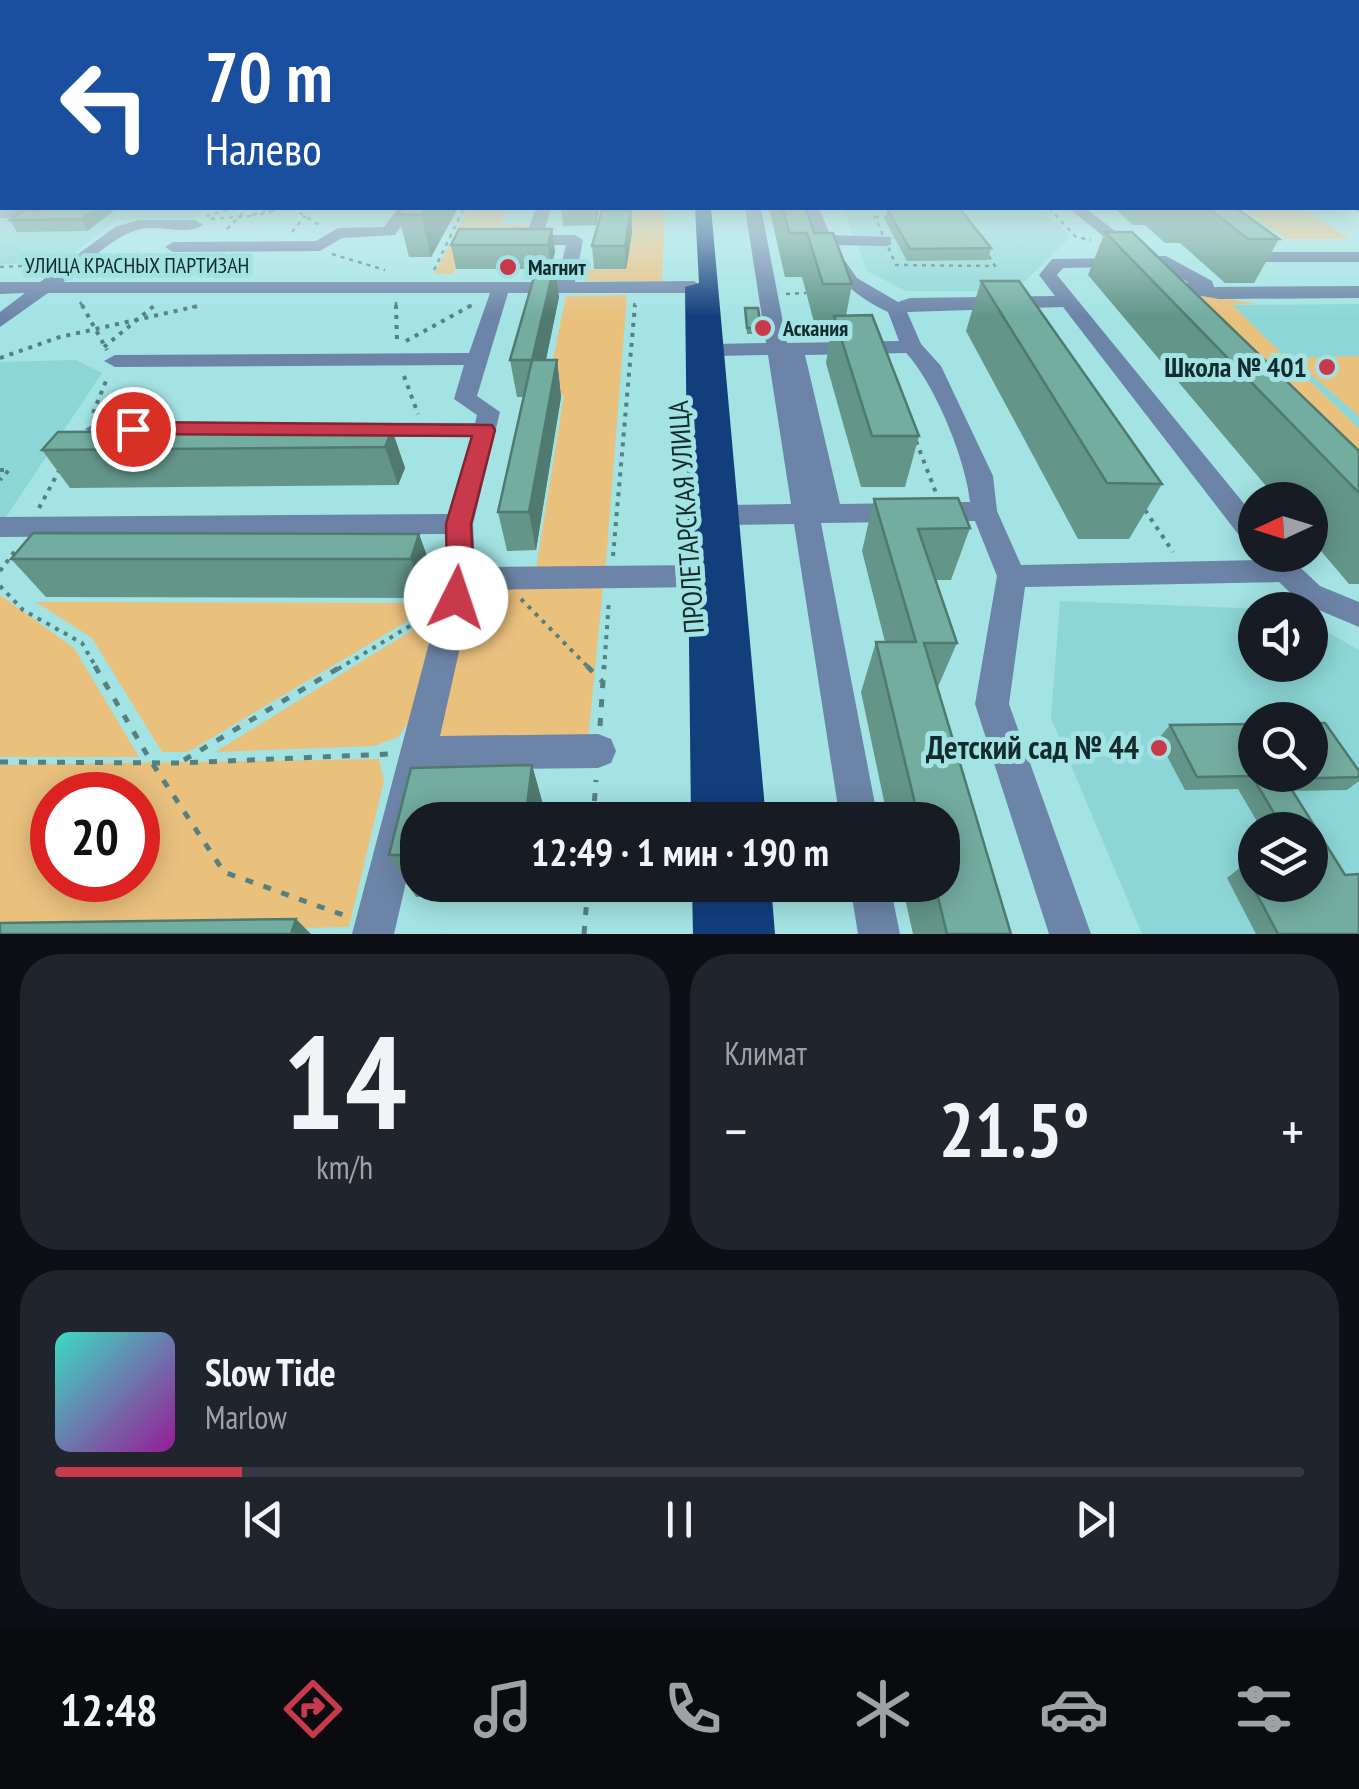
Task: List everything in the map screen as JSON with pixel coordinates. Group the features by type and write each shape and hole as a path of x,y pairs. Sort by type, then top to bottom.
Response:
{"main road":[{"name":"ПРОЛЕТАРСКАЯ УЛИЦА","path":"691,230 709,802"},
{"name":"ПРОЛЕТАРСКАЯ УЛИЦА","path":"706,230 746,802"},
{"path":"713,902 714,934"},
{"path":"752,902 754,934"}],"street":[{"path":"0,320 121,230"},
{"path":"191,230 173,248 326,241 338,232 391,230"},
{"path":"533,240 536,230"},
{"path":"758,230 817,513 857,802"},
{"path":"819,230 835,268 850,283 898,309"},
{"path":"1098,230 1141,271 1162,308"},
{"path":"494,240 575,240 565,287"},
{"path":"822,240 885,241"},
{"path":"1214,241 1245,257 1359,257"},
{"path":"1238,515 1048,276 1058,264 1115,262 1219,292 1359,292"},
{"name":"УЛИЦА КРАСНЫХ ПАРТИЗАН","path":"0,288 427,285 499,295 565,287 694,287"},
{"path":"374,930 458,588 459,524 489,412 465,398 499,295"},
{"path":"898,309 910,304 1067,301"},
{"path":"898,309 898,321 912,347 930,366 980,476 984,511 1012,576 992,704 1070,934"},
{"path":"714,350 912,347"},
{"path":"115,361 477,359"},
{"path":"91,428 485,430"},
{"path":"727,514 984,511"},
{"path":"0,527 459,524"},
{"path":"1012,576 1186,573 1238,567"},
{"path":"1287,572 1310,594 1359,615"},
{"path":"458,588 702,576"},
{"path":"418,753 598,751"},
{"path":"873,902 879,934"}],"path":[{"path":"210,247 227,230"},
{"path":"314,230 336,257 427,285 454,230"},
{"path":"880,230 896,265 995,266 972,230"},
{"path":"0,267 74,264"},
{"path":"75,294 104,347 159,302"},
{"path":"370,360 478,302 499,295"},
{"path":"0,358 45,341 215,302"},
{"path":"91,428 115,361"},
{"path":"916,438 943,511"},
{"path":"0,571 34,526 42,496 68,456"},
{"path":"0,470 10,470 0,480"},
{"path":"1145,510 1186,573"},
{"path":"0,586 23,610 82,643 152,763 224,872 374,930"},
{"path":"180,763 458,588"},
{"path":"444,649 511,589 603,682"},
{"path":"0,762 180,763 418,753"},
{"path":"584,934 587,902"}],"shaded area":[{"path":"0,230 105,230 62,263 0,264"},
{"path":"458,230 524,230 521,235 469,244 453,274 434,274"},
{"path":"599,230 664,230 662,281 585,281 576,277 575,270 626,269"},
{"path":"851,230 1064,230 1071,236 1015,291 906,291 867,271"},
{"path":"1273,230 1335,230 1350,239 1286,239"},
{"path":"1168,289 1257,304 1232,305 1359,429 1359,482"},
{"path":"627,295 605,574 535,575 564,395 546,394 566,296"},
{"name":"Школа № 401","path":"1359,304 1359,429 1231,305"},
{"path":"1359,356 1359,416 1292,358"},
{"path":"76,360 102,373 0,526 0,362"},
{"path":"603,586 588,741 430,743 463,595 479,587"},
{"path":"0,595 74,648 139,757 0,757"},
{"name":"Детский сад № 44","path":"1060,601 1238,608 1238,682 1328,682 1328,632 1359,650 1359,934 1142,934 1051,718"},
{"path":"36,602 438,603 188,752 162,752 92,638"},
{"path":"435,616 412,717 398,737 374,746 215,752"},
{"path":"379,759 384,781 349,927 0,934 0,765"}],"building":[{"path":"459,230 552,230 548,245 451,245"},
{"path":"597,230 628,230 625,246 592,246"},
{"path":"788,230 833,233 852,284 823,284 807,233 789,233"},
{"path":"899,230 976,230 991,248 910,249"},
{"path":"1236,230 1266,230 1279,239 1248,239"},
{"path":"1105,232 1132,232 1359,451 1359,493"},
{"path":"538,263 555,263 532,360 510,360"},
{"path":"981,281 1019,281 1162,484 1107,483"},
{"path":"745,308 758,308 761,328 747,328"},
{"path":"872,315 919,436 872,436 834,316"},
{"path":"532,360 557,360 529,512 498,512"},
{"path":"392,430 385,447 42,450 58,432"},
{"path":"958,498 970,528 918,529 957,643 924,643 1011,934 947,934 939,902 960,902 960,802 915,802 876,642 916,642 874,499"},
{"path":"33,533 419,534 411,559 11,559"},
{"path":"1238,724 1238,776 1197,777 1170,725"},
{"path":"1328,727 1359,771 1359,777 1328,778"},
{"path":"532,765 528,802 402,802 411,768"},
{"path":"1261,792 1293,792 1306,812 1273,812"},
{"path":"400,812 400,855 389,855"},
{"path":"1328,848 1345,875 1359,874 1359,934 1278,934 1261,902 1328,902"},
{"path":"296,919 291,934 0,934 0,923"}],"place":[{"name":"Магнит","path":"508,267"},
{"name":"Аскания","path":"763,328"},
{"name":"Школа № 401","path":"1327,367"},
{"name":"Детский сад № 44","path":"1159,748"}],"route":[{"path":"133,429 485,430 459,524 460,579 456,598"}]}
